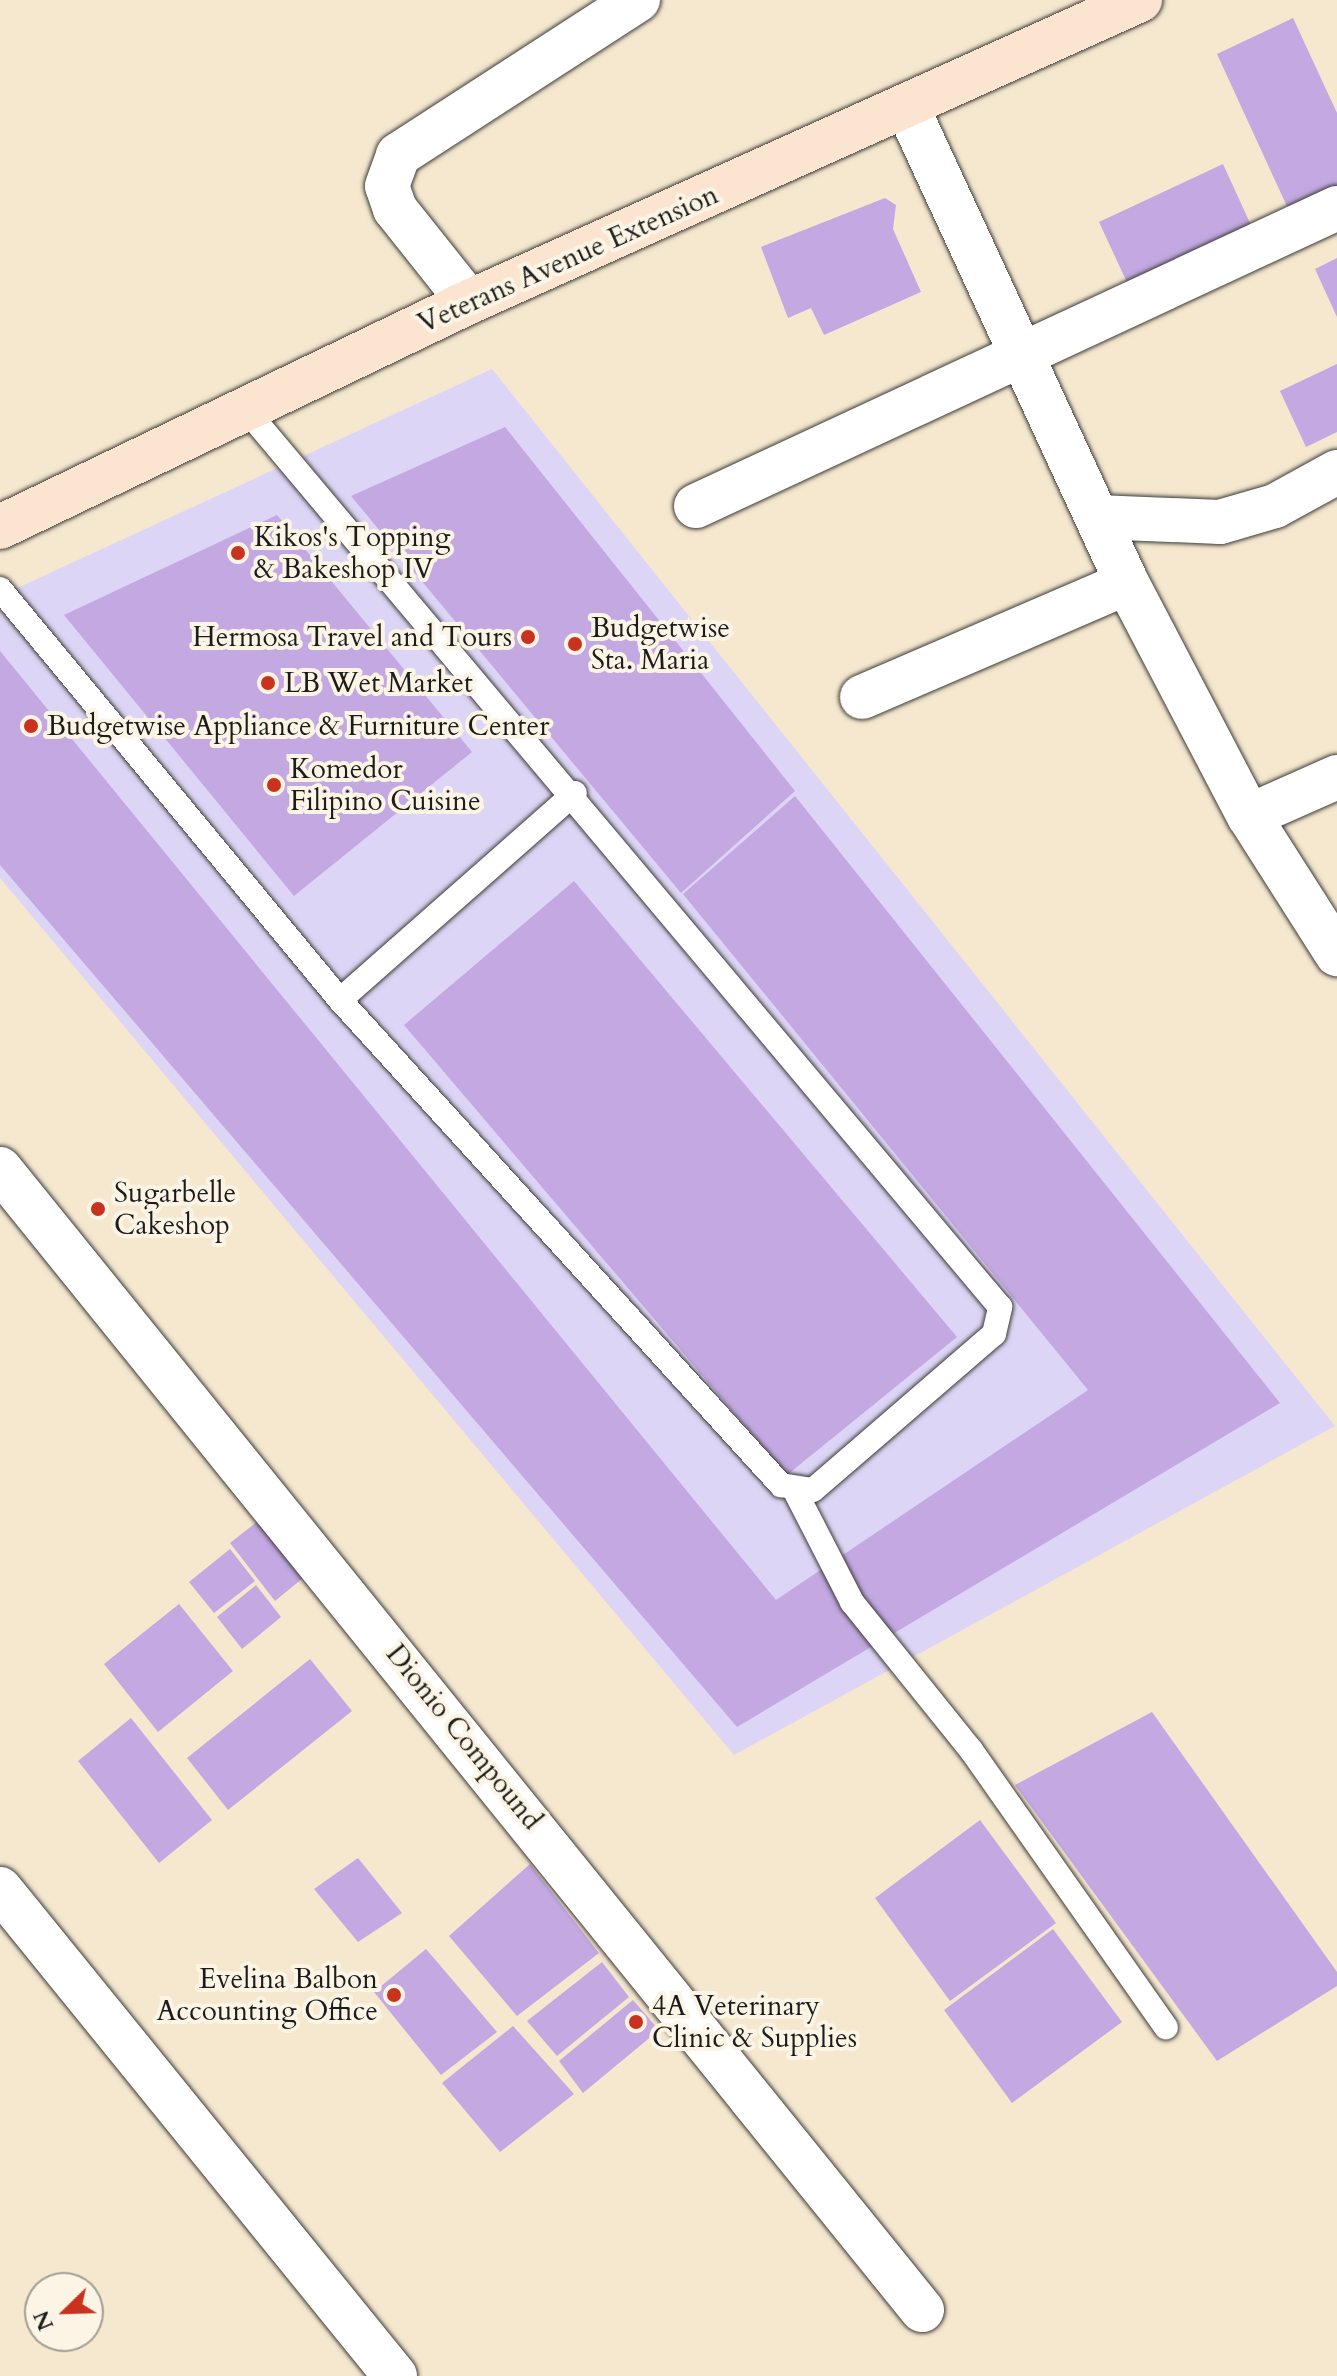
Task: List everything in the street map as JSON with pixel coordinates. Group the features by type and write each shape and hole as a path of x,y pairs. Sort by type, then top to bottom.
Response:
{"main road":[{"name":"Veterans Avenue Extension","path":"0,527 248,412 469,302 908,109 1140,0"}],"street":[{"path":"469,302 395,209 387,186 398,155 638,0"},
{"path":"908,109 1127,583 1249,816 1337,954"},
{"path":"696,506 1024,357 1337,208"},
{"path":"1097,517 1220,522 1275,506 1337,472"},
{"path":"862,697 1127,583"},
{"path":"1249,816 1337,777"},
{"name":"Dionio Compound","path":"0,1169 922,2310"},
{"path":"0,1889 395,2376"}],"lane":[{"path":"248,412 575,793 1000,1307 994,1334 813,1490 796,1493"},
{"path":"0,589 340,1000 796,1493 852,1602 971,1750 1166,2027"},
{"path":"340,1000 575,793"}],"shaded area":[{"path":"492,369 1335,1426 734,1755 0,878 0,596"}],"building":[{"path":"1293,18 1337,113 1337,191 1290,213 1217,54"},
{"path":"1223,164 1255,234 1131,291 1099,222"},
{"path":"885,198 896,205 893,229 921,292 824,335 811,308 788,318 761,247"},
{"path":"1337,258 1337,317 1315,269"},
{"path":"1337,364 1337,432 1306,447 1280,391"},
{"name":"Budgetwise Sta. Maria","path":"505,427 795,791 681,893 351,496"},
{"name":"LB Wet Market","path":"277,515 472,752 294,896 64,615"},
{"path":"0,651 776,1600 1088,1390 683,894 795,796 1280,1403 737,1727 0,865"},
{"path":"574,881 957,1337 787,1475 404,1025"},
{"path":"258,1521 303,1578 275,1601 230,1543"},
{"path":"230,1549 255,1581 214,1613 189,1582"},
{"path":"256,1585 281,1617 242,1649 217,1617"},
{"path":"179,1604 233,1671 158,1732 104,1664"},
{"path":"310,1659 352,1711 228,1810 187,1758"},
{"path":"1152,1712 1337,1972 1337,1986 1217,2061 1015,1785"},
{"path":"131,1718 212,1820 159,1863 78,1761"},
{"path":"980,1820 1056,1923 950,2001 875,1898"},
{"path":"358,1858 402,1913 358,1942 314,1889"},
{"path":"530,1864 599,1953 517,2016 449,1936"},
{"path":"1053,1929 1122,2022 1012,2103 944,2010"},
{"path":"426,1949 497,2032 441,2075 374,1992"},
{"path":"602,1962 629,1997 557,2056 527,2021"},
{"path":"633,2000 659,2030 583,2093 559,2061"},
{"path":"513,2026 574,2094 500,2152 442,2083"}],"place":[{"name":"Kikos's Topping & Bakeshop IV","path":"238,553"},
{"name":"Hermosa Travel and Tours","path":"528,637"},
{"name":"Budgetwise Sta. Maria","path":"575,644"},
{"name":"LB Wet Market","path":"268,683"},
{"name":"Budgetwise Appliance & Furniture Center","path":"31,726"},
{"name":"Komedor Filipino Cuisine","path":"274,785"},
{"name":"Sugarbelle Cakeshop","path":"98,1209"},
{"name":"Evelina Balbon Accounting Office","path":"394,1995"},
{"name":"4A Veterinary Clinic & Supplies","path":"636,2022"}]}
